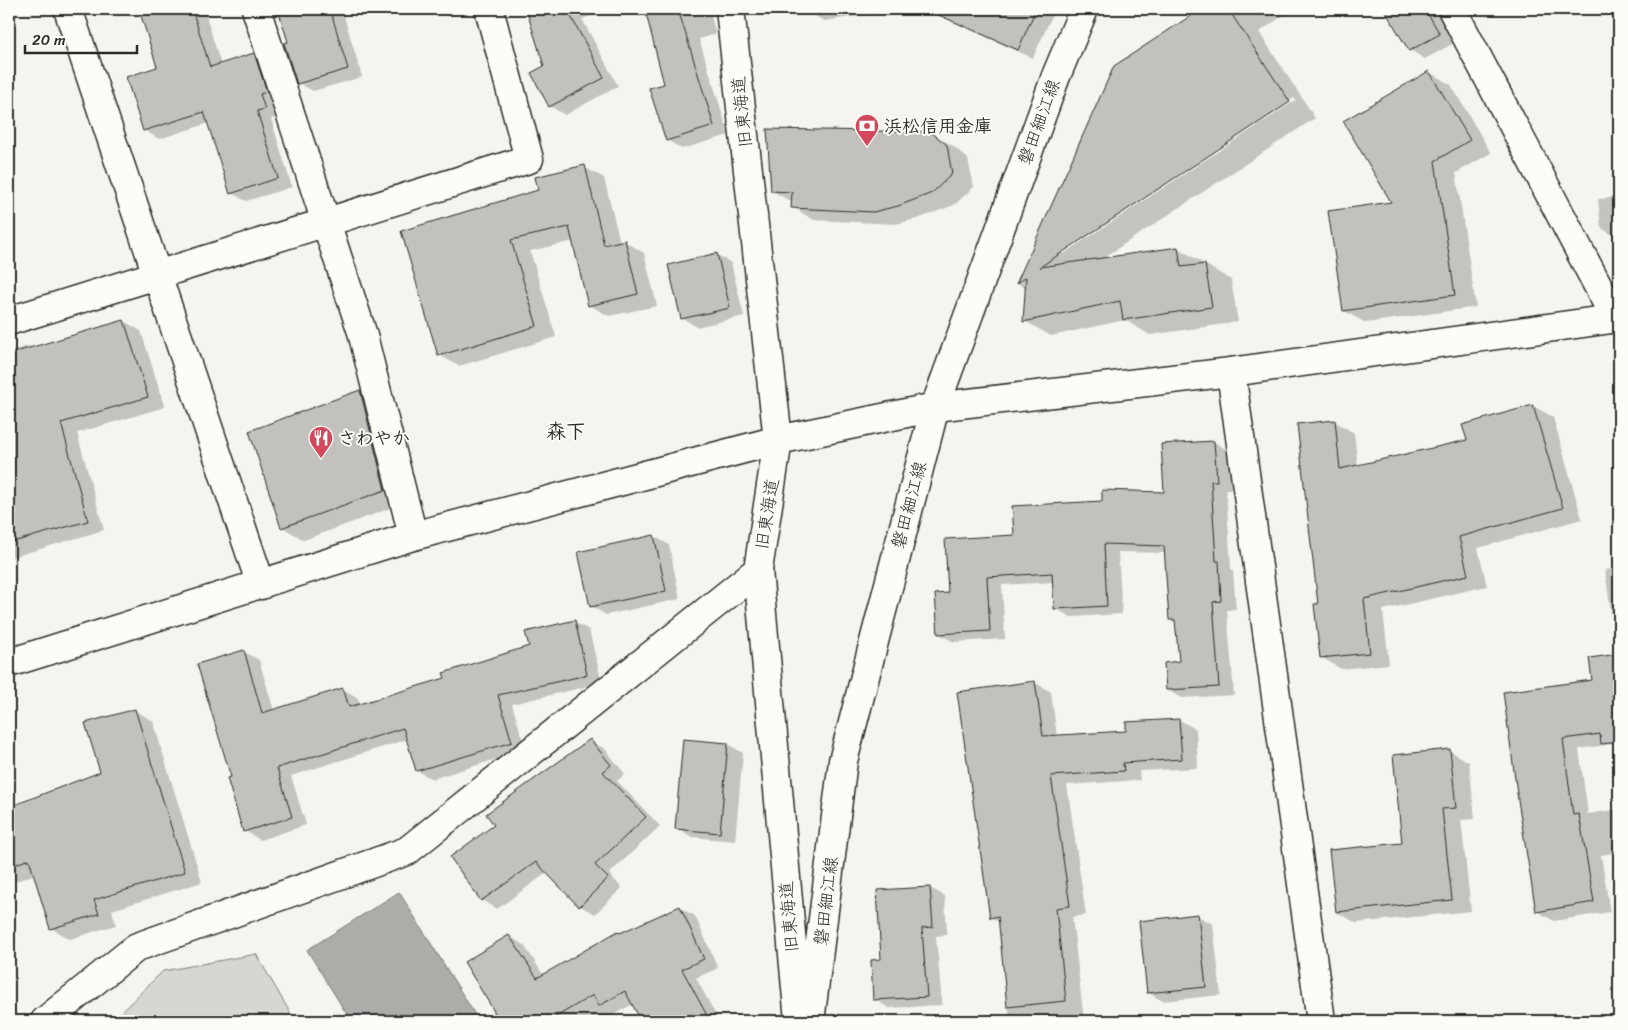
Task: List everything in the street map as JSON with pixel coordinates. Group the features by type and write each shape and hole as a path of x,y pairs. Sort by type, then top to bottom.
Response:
{"street":[{"path":"68,9 261,585"},
{"path":"256,9 362,332 413,536"},
{"path":"9,321 529,159 489,9"},
{"name":"旧東海道","path":"730,9 778,440 758,570 799,1021"},
{"name":"磐田細江線","path":"810,1021 843,761 935,407 1056,76 1084,9"},
{"path":"9,663 413,536 778,440 935,407 1231,372 1617,318 1452,9"},
{"path":"1231,372 1321,1021"},
{"path":"45,1021 137,947 407,851 758,570"}],"shaded area":[{"path":"399,892 479,1021 351,1021 307,950"},
{"path":"256,954 295,1021 112,1021 163,971"}],"building":[{"path":"139,9 192,9 210,67 254,53 267,92 260,94 265,109 257,111 278,178 230,194 204,112 143,131 126,77 157,67"},
{"path":"278,9 330,9 348,69 297,84 284,43 288,42"},
{"path":"526,9 567,9 604,78 549,107 531,73 544,66"},
{"path":"645,9 678,9 714,126 666,141 649,88 664,84"},
{"path":"925,9 1036,9 1018,50"},
{"path":"1201,9 1228,9 1290,102 1040,267 1178,247 1181,267 1205,264 1212,307 1123,320 1120,301 1023,322 1026,277 1016,284 1114,66"},
{"path":"1384,9 1425,9 1440,34 1409,51"},
{"path":"1429,71 1470,140 1435,161 1455,295 1343,311 1328,211 1391,202 1343,121"},
{"path":"767,129 931,132 947,145 952,174 932,193 898,206 873,212 791,208 792,192 771,191"},
{"path":"585,165 604,245 625,240 638,294 588,306 569,227 511,240 537,326 438,356 401,231 538,190 535,177"},
{"path":"717,253 730,308 681,319 668,265"},
{"path":"124,320 148,397 61,423 88,521 9,543 9,354"},
{"name":"さわやか","path":"360,390 385,490 281,528 249,431"},
{"path":"1533,405 1563,508 1459,537 1468,575 1364,599 1370,653 1320,658 1314,604 1318,604 1297,424 1335,420 1340,469 1467,440 1462,425"},
{"path":"1214,441 1217,481 1211,481 1216,561 1219,561 1221,601 1213,602 1219,687 1166,690 1164,663 1179,661 1175,620 1169,620 1164,546 1104,544 1107,606 1054,609 1052,573 987,577 990,631 938,634 935,594 948,593 945,539 1014,535 1012,506 1102,501 1102,490 1164,492 1161,444"},
{"path":"654,535 666,591 590,607 578,552"},
{"path":"575,620 587,675 498,695 512,742 416,771 403,728 277,768 292,817 243,832 227,778 231,777 197,664 244,650 262,713 343,688 349,707 445,678 443,673 529,646 525,632"},
{"path":"1619,654 1619,742 1601,744 1600,734 1563,739 1573,815 1579,814 1594,902 1536,912 1503,692 1592,680 1589,658"},
{"path":"1035,681 1043,736 1126,731 1126,722 1179,719 1182,759 1123,763 1124,771 1051,776 1070,906 1056,908 1066,1001 1007,1007 998,916 990,918 957,692"},
{"path":"135,709 185,872 94,900 99,914 50,929 29,859 9,867 9,807 100,772 85,723"},
{"path":"590,739 611,765 603,772 646,817 595,865 608,878 579,907 536,862 481,901 450,857 494,825 486,814"},
{"path":"683,739 728,743 720,833 675,829"},
{"path":"1450,749 1456,808 1442,809 1452,900 1336,912 1329,850 1402,843 1393,755"},
{"path":"930,887 933,927 922,928 927,997 873,1000 871,960 881,959 877,890"},
{"path":"680,906 704,959 682,969 710,1021 641,1021 625,991 599,1006 593,995 549,1021 500,1021 464,962 509,935 537,978 618,931 620,933"},
{"path":"1198,914 1206,987 1147,993 1139,921"}],"place":[{"name":"浜松信用金庫","path":"867,147"},
{"name":"さわやか","path":"321,459"}],"district":[{"name":"森下","path":"566,431"}]}
